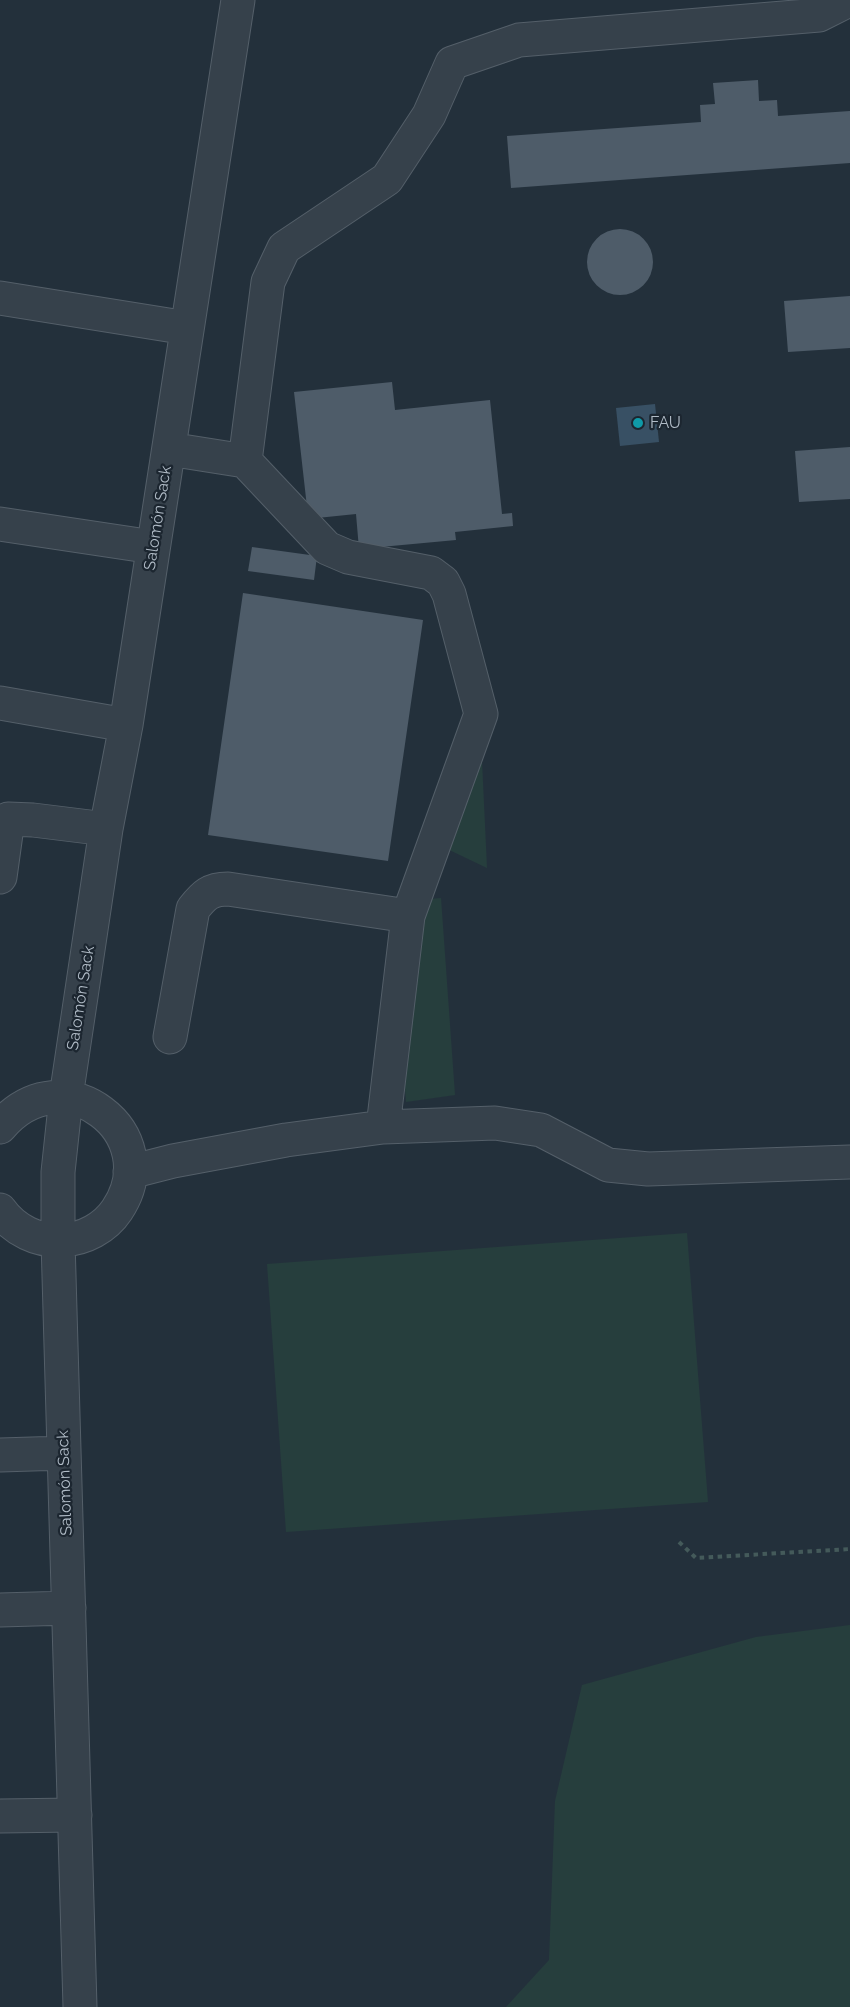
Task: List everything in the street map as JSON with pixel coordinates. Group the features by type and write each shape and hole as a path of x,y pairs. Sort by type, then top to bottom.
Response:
{"street":[{"name":"Salomón Sack","path":"80,2007 57,1241 58,1172 66,1097 106,829 126,726 238,0"},
{"path":"245,460 268,282 284,248 387,179 429,115 452,63 519,40 835,14 849,0"},
{"path":"0,298 187,328"},
{"path":"169,449 245,460 327,548 348,557 431,573 443,582 449,594 481,714 408,916 382,1127"},
{"path":"0,524 153,547"},
{"path":"0,703 126,726"},
{"path":"0,877 4,816 106,829"},
{"path":"170,1037 193,909 205,894 215,889 228,889 408,916"},
{"path":"0,1127 21,1107 35,1101 50,1097 81,1100 95,1107 118,1128 129,1156 130,1172 128,1188 113,1216 102,1226 74,1239 57,1241 28,1234 15,1226 0,1210"},
{"path":"130,1172 173,1161 286,1140 382,1127 495,1123 541,1130 608,1165 648,1168 850,1162"},
{"path":"0,1455 64,1453"},
{"path":"0,1610 69,1608"},
{"path":"0,1816 75,1815"}],"path":[{"path":"679,1542 696,1558 850,1549"}],"green space":[{"path":"477,756 482,761 487,868 441,846"},
{"path":"441,898 455,1095 406,1102 404,1075 415,952 429,899"},
{"path":"687,1233 708,1502 286,1532 267,1264"},
{"path":"850,1625 850,2007 506,2007 549,1960 555,1801 582,1685 756,1637"}],"water":[{"path":"655,404 659,442 620,446 616,408"}],"building":[{"path":"758,80 759,101 777,100 778,116 850,111 850,163 511,188 507,136 701,122 700,105 715,104 713,83"},
{"path":"620,229 633,232 643,239 650,249 653,262 650,275 643,285 633,292 620,295 607,292 597,285 590,275 587,262 590,249 597,239 607,232"},
{"path":"850,296 850,348 788,352 784,301"},
{"path":"392,382 395,410 490,400 502,514 512,513 513,526 455,532 456,540 359,549 356,514 317,518 307,507 294,392"},
{"path":"850,447 850,499 799,502 795,451"},
{"path":"252,547 317,556 314,580 248,571"},
{"path":"243,593 423,620 388,861 208,835"}],"place":[{"name":"FAU","path":"638,423"}]}
